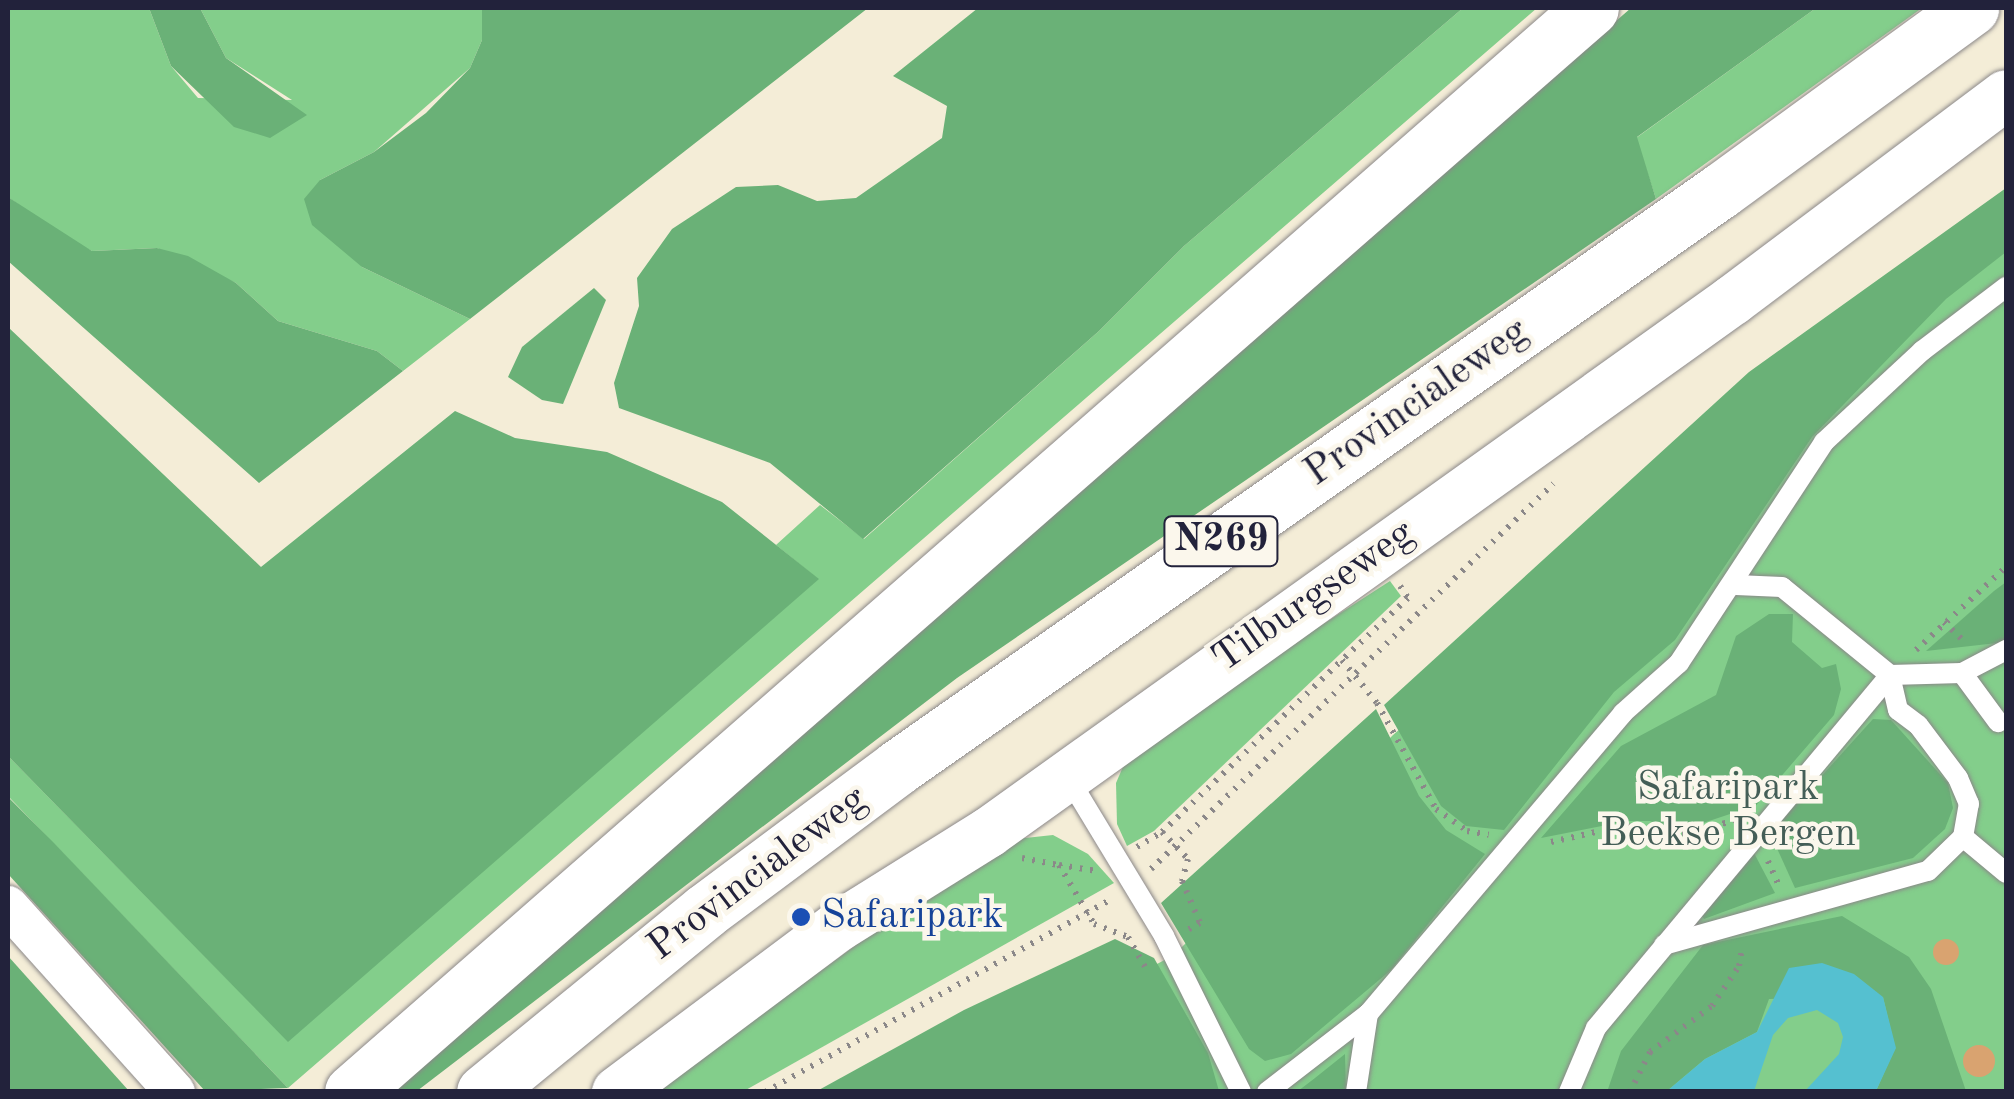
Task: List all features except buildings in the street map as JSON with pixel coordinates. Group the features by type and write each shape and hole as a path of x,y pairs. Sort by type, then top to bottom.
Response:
{"highway":[{"path":"352,1092 1591,8"},
{"name":"Provincialeweg","path":"484,1092 705,911 898,767 1720,191 1970,8"}],"street":[{"name":"Tilburgseweg","path":"617,1092 838,926 988,833 1732,300 2006,96"},
{"path":"8,906 175,1092"}],"lane":[{"path":"1268,1092 1368,1014 1623,713 1680,663 1736,585 1824,442 1922,352 2006,287"},
{"path":"1664,945 1746,921 1792,914 1928,871 1963,837 1968,804 1958,778 1918,725 1898,710 1890,675 1782,587 1736,585"},
{"path":"1569,1092 1596,1028 1890,675 1962,673 2006,650"},
{"path":"1962,673 1998,722"},
{"path":"1066,774 1134,884 1240,1092"},
{"path":"1963,837 2006,873"},
{"path":"1356,1092 1368,1014"}],"path":[{"name":"Tilburgseweg","path":"764,1092 1088,914 1134,884 1555,482"},
{"path":"1890,675 2006,566"},
{"path":"988,833 1005,854 1098,871 1118,859 1162,832 1408,598 1399,587 1413,576"},
{"path":"1342,660 1355,673"},
{"path":"1059,864 1094,924 1128,937 1157,988"},
{"path":"1630,1092 1650,1052 1689,1028 1729,985 1746,921"}],"green space":[{"path":"8,8 149,8 171,66 198,98 292,100 226,58 200,8 482,8 482,40 470,68 374,152 320,180 362,267 470,319 403,371 377,351 278,321 236,283 157,248 92,251 67,239 8,197"},
{"path":"149,8 200,8 226,58 307,115 270,138 234,127 171,66"},
{"path":"482,8 868,8 470,319 362,267 312,225 304,199 320,180 374,152 426,113 470,68 482,40"},
{"path":"978,8 1463,8 1184,246 1099,331 863,539 770,463 619,408 614,383 639,306 637,278 672,229 736,187 778,185 817,201 856,198 942,138 947,106 893,76"},
{"path":"1463,8 1537,8 288,1088 8,796 8,756 288,1041 818,579 776,545 820,505 864,539 1099,331 1184,246"},
{"path":"1631,8 1816,8 1637,137 1656,199 957,678 417,1091 383,1092"},
{"path":"1816,8 1922,8 1656,199 1636,138"},
{"path":"2006,188 2006,252 1946,299 1812,437 1675,640 1614,692 1504,830 1466,826 1441,806 1384,705 1749,372"},
{"path":"8,197 92,251 157,248 188,256 236,283 278,321 377,351 403,371 259,483 8,261"},
{"name":"Safaripark Beekse Bergen","path":"2006,201 2006,1091 915,1092 1174,955 1393,735"},
{"path":"594,288 606,300 563,404 542,400 508,377 522,347"},
{"path":"8,327 261,567 455,411 515,438 607,452 722,502 819,579 288,1042 8,756"},
{"path":"1390,581 1401,596 1154,831 1127,846 1117,824 1116,783 1131,748"},
{"path":"2006,582 2006,642 1926,651 1994,591"},
{"path":"1769,614 1793,614 1792,642 1822,668 1836,664 1841,689 1834,715 1746,817 1730,814 1676,832 1650,821 1627,821 1541,838 1621,746 1716,695 1736,636"},
{"path":"1376,709 1419,796 1446,830 1485,854 1391,970 1291,1054 1265,1061 1249,1049 1161,903"},
{"path":"1873,719 1891,720 1948,783 1953,808 1945,829 1913,858 1795,888 1770,833"},
{"path":"8,797 288,1088 205,1091 8,874"},
{"path":"1053,835 1088,854 1114,883 744,1091 654,1092 999,841"},
{"path":"1754,853 1775,893 1704,919 1702,916"},
{"path":"1842,916 1909,957 1931,989 1966,1091 1876,1091 1895,1048 1883,997 1769,999 1757,1032 1705,1059 1667,1091 1607,1092 1621,1051 1703,945"},
{"path":"1115,939 1154,958 1208,1053 1219,1091 817,1091 964,1010"},
{"path":"8,956 129,1091 8,1091"},
{"path":"1345,1054 1346,1091 1298,1091 1315,1078"}],"water":[{"path":"1822,963 1854,974 1883,997 1896,1048 1876,1091 1805,1091 1839,1054 1843,1037 1838,1023 1817,1010 1788,1018 1773,1035 1754,1091 1667,1091 1705,1059 1757,1032 1789,968"}],"place":[{"name":"Safaripark","path":"801,917"}]}
